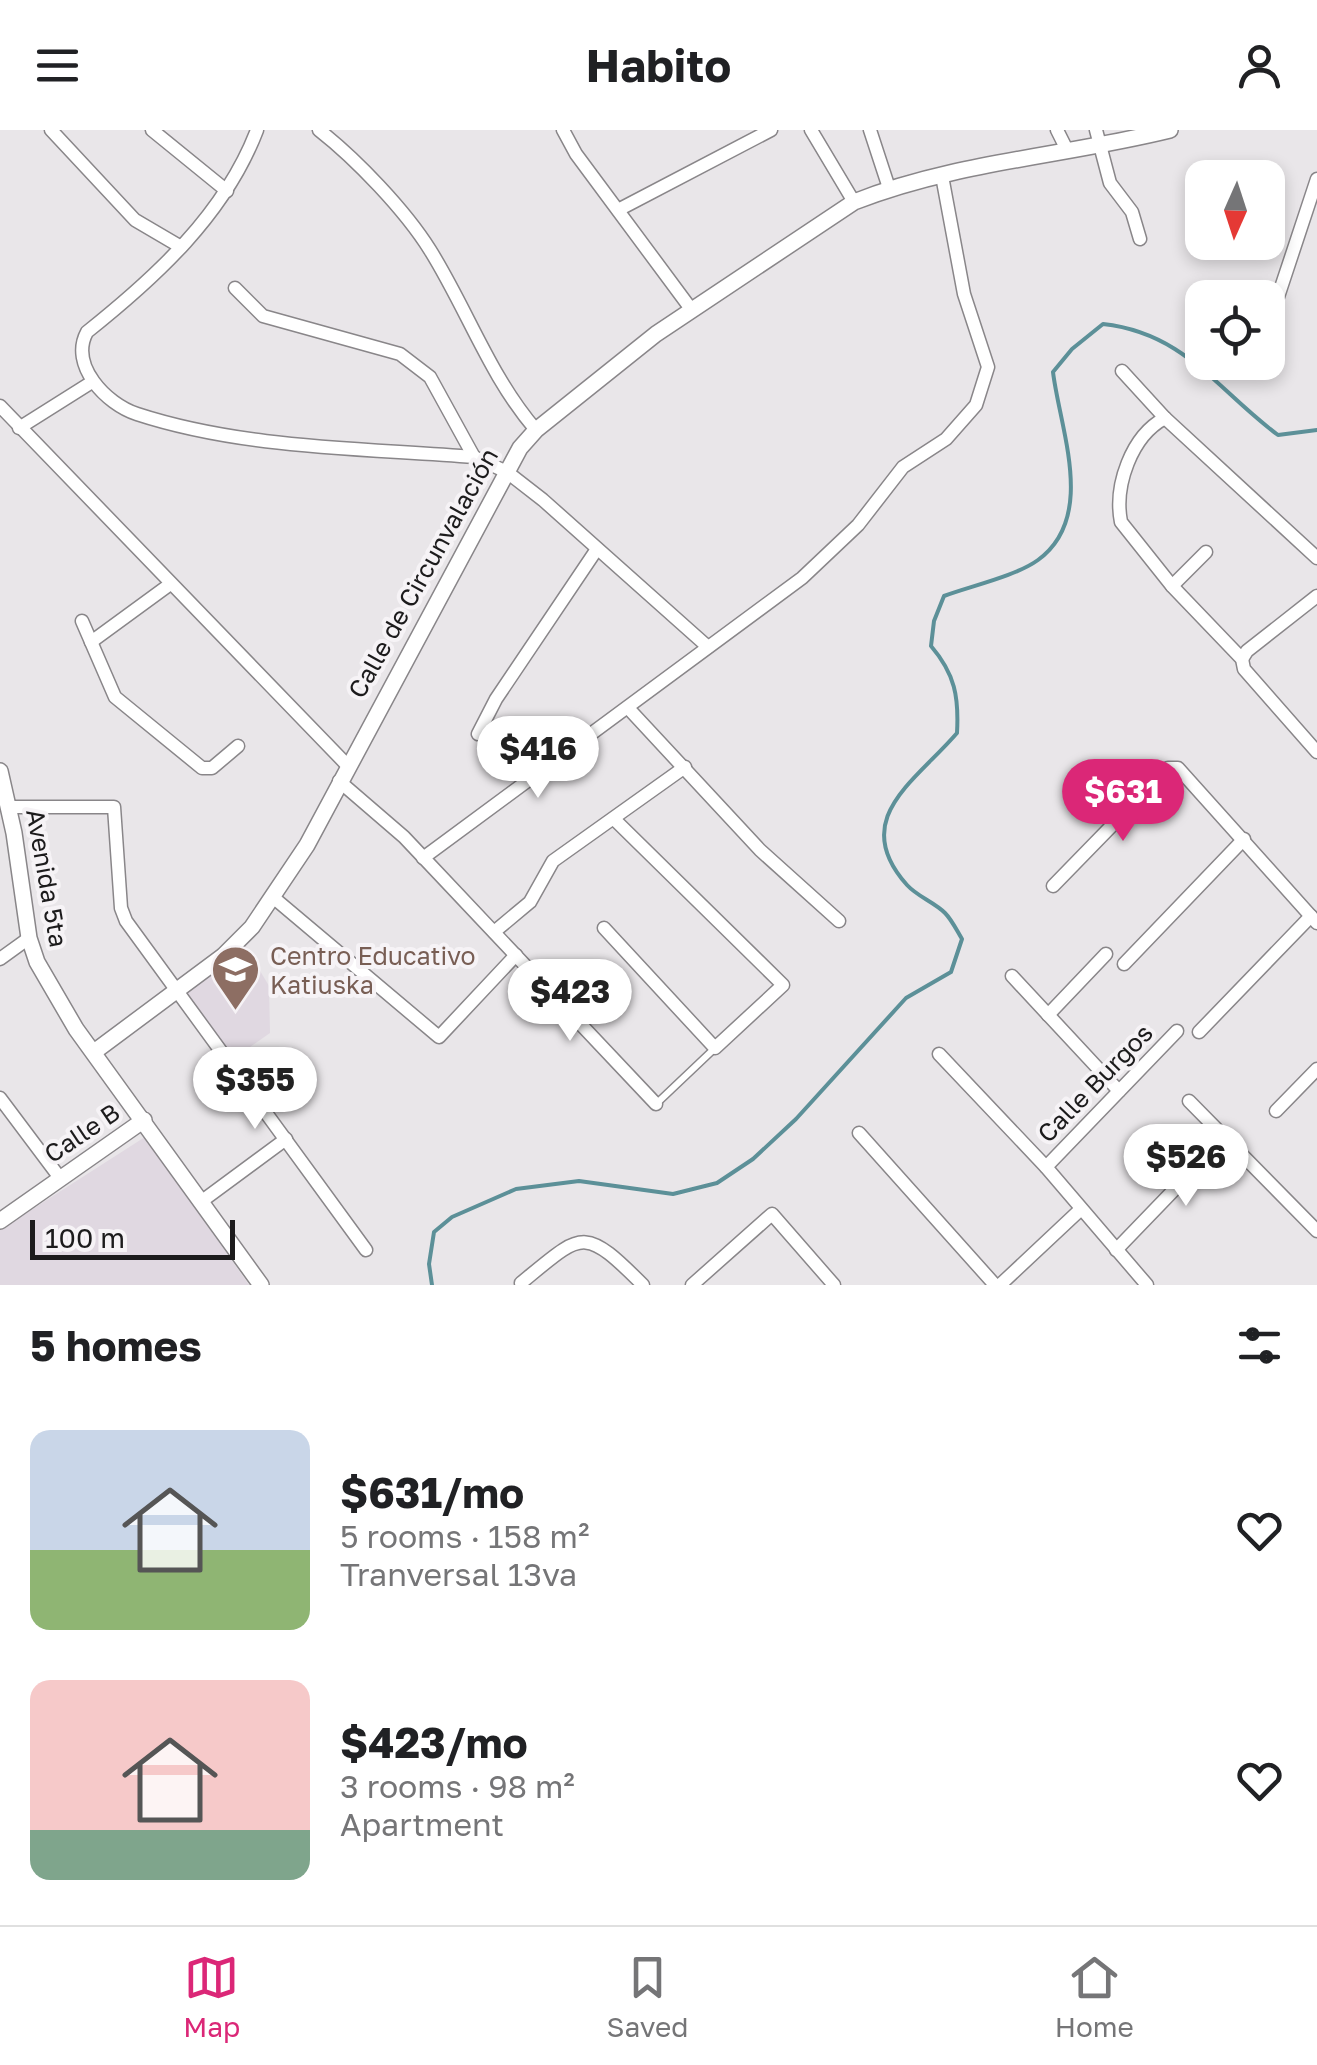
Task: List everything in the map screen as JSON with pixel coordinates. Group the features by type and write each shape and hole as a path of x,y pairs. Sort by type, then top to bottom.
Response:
{"street":[{"path":"52,130 135,220 181,246"},
{"path":"152,130 227,191"},
{"path":"257,130 227,191 181,246 150,282 88,332 82,360 92,382 136,414 253,439 474,457 507,472 708,647"},
{"path":"320,130 359,164 429,248 515,405 536,430"},
{"path":"563,130 692,309"},
{"path":"618,210 771,130"},
{"path":"811,130 854,202"},
{"path":"870,130 889,188"},
{"path":"1056,130 1066,150"},
{"name":"Calle de Circunvalación","path":"94,1052 223,956 274,898 307,845 520,448 536,430 692,309 854,202 889,188 1066,150 1098,137 1163,131"},
{"path":"1098,137 1110,183 1132,212 1140,240"},
{"path":"424,858 802,578 858,525 904,467 946,439 976,406 988,368 964,294 942,176"},
{"path":"1284,280 1317,179"},
{"path":"235,288 263,316 400,354 430,377 474,457"},
{"path":"1122,371 1165,418 1317,558"},
{"path":"19,428 92,382"},
{"path":"0,406 656,1104"},
{"path":"1165,418 1132,452 1119,511 1126,532 1242,660 1244,668 1317,752"},
{"path":"478,734 496,699 597,548"},
{"path":"1172,586 1206,552"},
{"path":"91,642 169,584"},
{"path":"1242,660 1317,596"},
{"path":"82,621 115,696 202,768 212,768 238,746"},
{"path":"629,709 760,850 840,922"},
{"path":"494,932 530,902 553,861 685,767"},
{"path":"1052,886 1168,768 1178,768 1314,919 1199,1032"},
{"name":"Avenida 5ta","path":"0,771 29,938 56,1000 262,1285"},
{"path":"9,807 114,807 121,908 126,921 366,1250"},
{"path":"604,928 715,1048 783,984 614,819"},
{"path":"1124,964 1244,839"},
{"path":"274,898 439,1037 516,955"},
{"path":"0,959 29,938"},
{"path":"1048,1016 1106,954"},
{"path":"1012,976 1119,1090"},
{"name":"Calle Burgos","path":"1046,1167 1176,1030"},
{"path":"939,1054 1046,1167 1147,1285"},
{"path":"1276,1111 1317,1068"},
{"path":"0,1098 60,1178"},
{"path":"1189,1101 1314,1223"},
{"name":"Calle B","path":"0,1221 144,1120"},
{"path":"859,1133 998,1285 1081,1209"},
{"path":"202,1201 286,1138"},
{"path":"1116,1250 1224,1138"},
{"path":"692,1285 772,1214 834,1285"},
{"path":"520,1284 570,1243 588,1240 605,1248 643,1285"}],"lane":[{"path":"656,1104 715,1048"}],"shaded area":[{"name":"Centro Educativo Katiuska","path":"245,945 269,986 270,1033 233,1059 186,991"},
{"path":"145,1137 249,1285 0,1285 0,1230"}],"waterway":[{"path":"432,1285 429,1264 434,1232 452,1217 516,1189 579,1181 673,1194 717,1183 753,1159 796,1119 906,998 951,972 962,939 945,913 911,889 891,861 884,840 886,821 894,802 957,733 954,686 931,646 934,621 944,596 1029,566 1056,542 1066,521 1071,497 1070,472 1053,372 1072,349 1103,324 1132,330 1178,351 1278,435 1317,430"}],"place":[{"name":"Centro Educativo Katiuska","path":"235,1012"}]}
